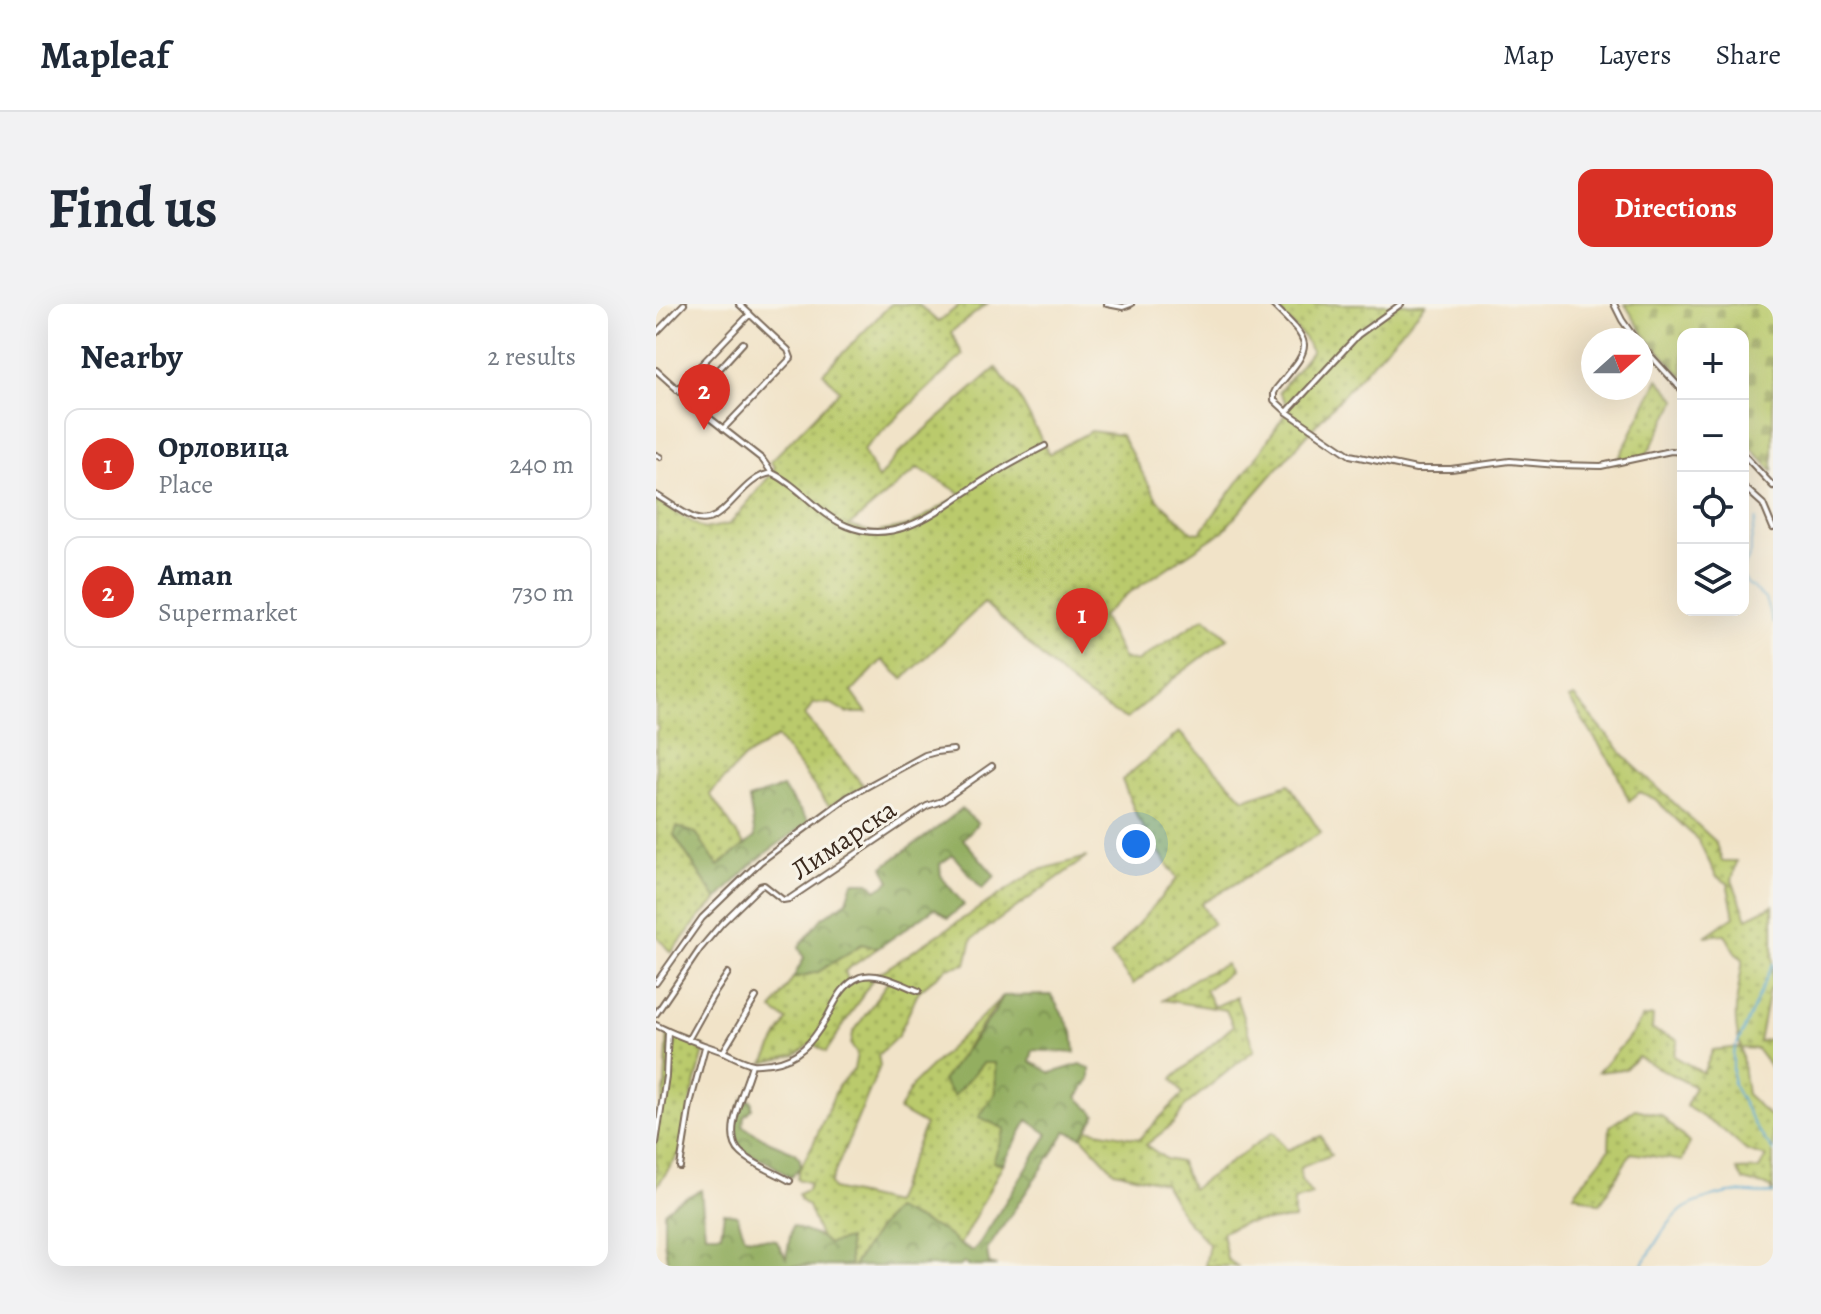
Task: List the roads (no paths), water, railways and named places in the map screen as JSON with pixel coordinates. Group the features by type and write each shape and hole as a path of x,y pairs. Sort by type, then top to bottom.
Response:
{"street":[{"path":"656,333 684,304"},
{"path":"723,429 791,358 788,350 739,304"},
{"path":"1107,304 1115,307 1129,305"},
{"path":"1272,304 1304,339 1301,358 1274,393 1276,404 1350,455 1416,469 1451,469 1510,461 1601,466 1677,452"},
{"path":"1287,412 1358,335 1401,304"},
{"path":"1614,304 1628,328"},
{"path":"677,390 750,314"},
{"path":"690,401 743,343"},
{"path":"1653,358 1677,384"},
{"path":"656,370 762,459 772,473 840,523 861,531 882,533 923,520 1045,446"},
{"path":"1749,460 1773,486"},
{"path":"656,495 694,518 705,520 716,516 752,480 772,473"},
{"path":"1749,491 1763,504 1773,528"},
{"path":"656,983 702,918 774,850 848,797 925,755 953,750"},
{"name":"Лимарска","path":"656,1014 700,949 760,886 764,885 783,900 789,899 992,766"},
{"path":"688,1040 728,973"},
{"path":"656,1025 752,1064 783,1061 803,1050 821,1027 840,993 862,976 883,977 919,991"},
{"path":"723,1052 756,997"},
{"path":"656,1143 666,1076 668,1032"},
{"path":"680,1167 688,1113 705,1047"},
{"path":"752,1064 733,1126 734,1144 741,1154 790,1181"}],"waterway":[{"path":"1749,557 1756,519"},
{"path":"1749,585 1765,599 1773,623"},
{"path":"1742,1034 1773,964"},
{"path":"1737,1044 1741,1036"},
{"path":"1736,1046 1733,1084 1755,1126 1773,1151"},
{"path":"1642,1266 1665,1229 1686,1207 1729,1193 1773,1193"}],"place":[{"name":"Aman","path":"704,430"},
{"name":"Орловица","path":"1082,654"}]}
